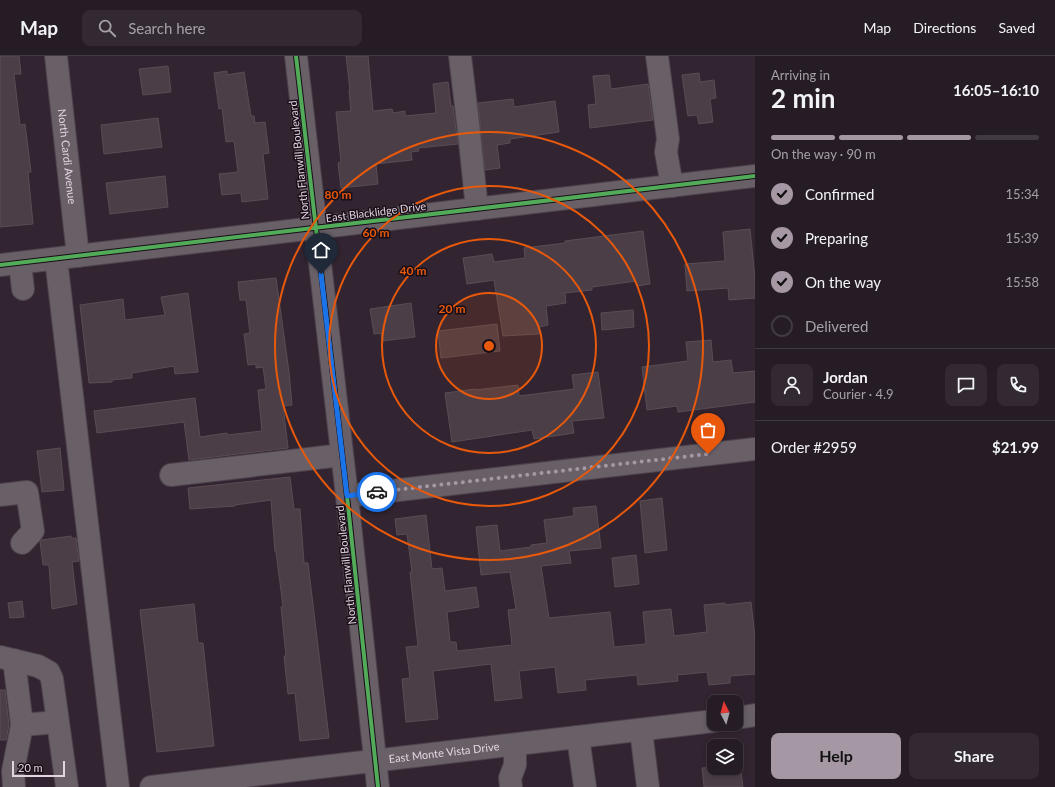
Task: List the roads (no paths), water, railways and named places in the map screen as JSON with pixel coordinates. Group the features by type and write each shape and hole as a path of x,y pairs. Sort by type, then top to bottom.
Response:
{"street":[{"name":"North Cardi Avenue","path":"56,56 78,256"},
{"name":"North Flanwill Boulevard","path":"296,56 347,496 378,787"},
{"path":"460,56 477,209"},
{"path":"657,56 668,139 666,152 672,186"},
{"name":"East Blacklidge Drive","path":"10,264 755,176"},
{"path":"56,259 118,787"},
{"path":"10,264 23,289"},
{"path":"347,496 755,449"},
{"path":"171,475 342,455"},
{"path":"0,495 27,492 33,531 22,542"},
{"path":"14,787 13,771 22,725 7,659 38,666 49,672 52,679 67,787"},
{"path":"743,717 755,716"},
{"path":"22,725 57,722"},
{"name":"East Monte Vista Drive","path":"151,787 707,722"},
{"path":"641,730 648,787"},
{"path":"578,737 585,787"},
{"path":"510,787 510,778 515,765 514,745"}]}
